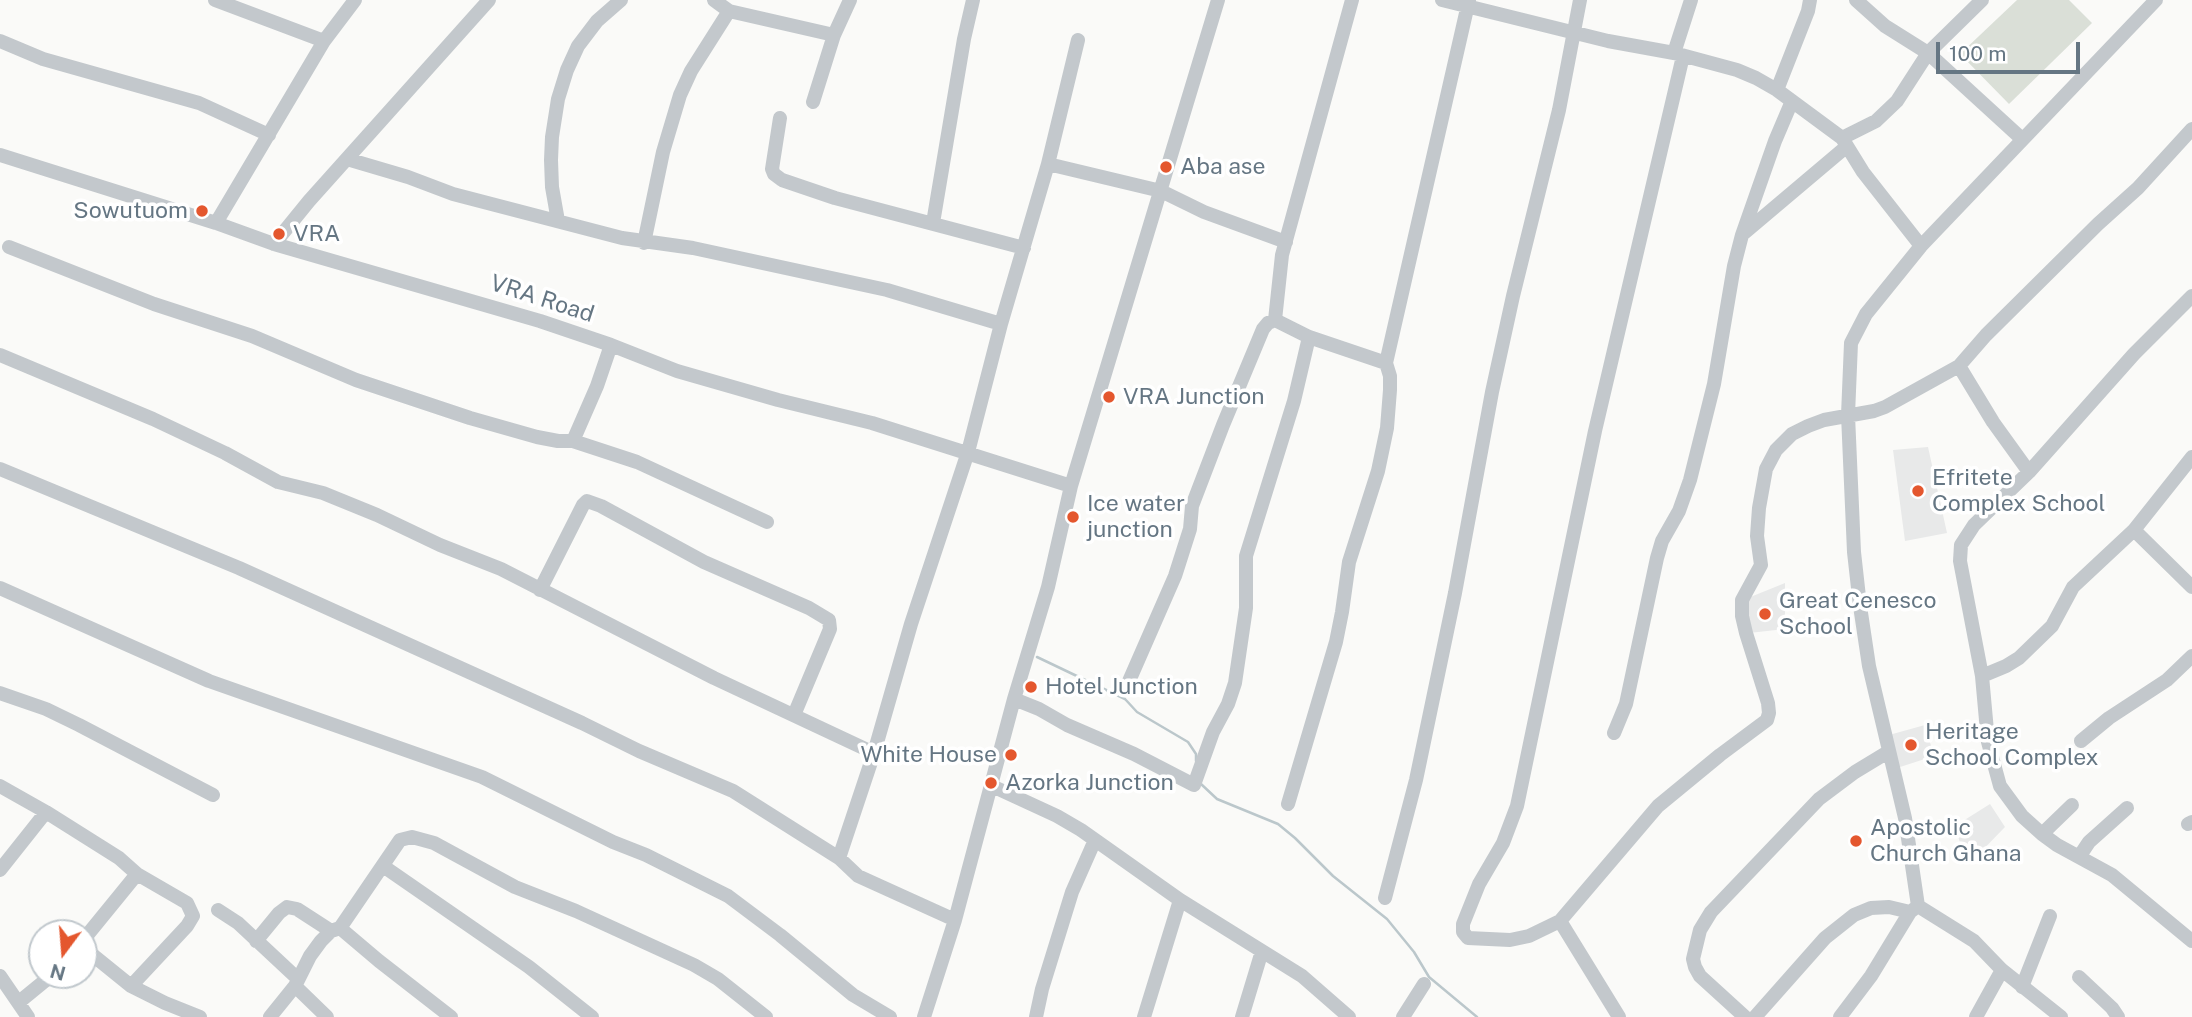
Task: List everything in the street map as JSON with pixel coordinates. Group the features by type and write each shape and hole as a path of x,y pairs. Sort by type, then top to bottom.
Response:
{"street":[{"path":"215,0 324,41"},
{"path":"216,223 324,41 355,0"},
{"path":"274,244 489,0"},
{"path":"558,222 551,160 558,99 578,46 597,21 621,0"},
{"path":"714,0 729,10 834,35"},
{"path":"813,102 834,35 850,0"},
{"path":"933,223 973,0"},
{"path":"923,1017 955,920 1014,699 1048,587 1071,486 1218,0"},
{"path":"1275,320 1280,269 1286,242 1352,0"},
{"path":"1442,0 1469,3 1574,33 1737,70 1777,90 1844,142 1921,246"},
{"path":"1385,898 1416,780 1455,593 1492,392 1559,110 1580,0"},
{"path":"1691,0 1595,431 1517,806 1503,843 1479,884 1462,924 1463,932 1468,938 1510,940 1529,936 1560,921 1658,806 1767,720 1768,703 1746,633 1742,600 1761,565 1757,536 1766,469 1776,450 1791,434 1824,420 1885,407 1959,366 1986,335 2138,188 2192,130"},
{"path":"1777,90 1810,0"},
{"path":"1856,0 1885,26 1928,53 2022,139"},
{"path":"1742,235 1844,142 1876,121 1898,101 1928,53 1982,0"},
{"path":"1840,1017 1871,976 1914,909 1905,818 1869,666 1854,552 1848,415 1849,354 1854,334 1878,298 1921,246 2156,0"},
{"path":"1288,804 1336,642 1349,562 1378,471 1387,428 1390,390 1386,363 1469,3"},
{"path":"644,243 663,152 680,95 691,71 729,10"},
{"path":"839,858 874,753 911,624 968,452 1001,324 1048,164 1078,40"},
{"path":"0,41 43,59 199,103 269,135"},
{"path":"1614,733 1626,704 1639,648 1647,594 1662,541 1679,511 1690,480 1714,384 1734,266 1742,235 1792,101"},
{"path":"780,118 772,169 782,180 835,198 1024,248"},
{"name":"VRA Road","path":"0,155 274,244 468,299 741,390 873,423 1071,486"},
{"path":"347,159 453,194 558,222 644,243 693,248 887,290 1001,324"},
{"path":"1048,164 1161,191 1204,212 1286,242"},
{"path":"9,247 154,304 252,336 356,380 458,414 537,437 573,441 637,462 767,522"},
{"path":"2192,296 2134,354 2029,472 1974,526 1961,545 1961,575 1970,607 1982,676 1988,742 2000,786 2022,816 2042,834 2112,875 2192,941"},
{"path":"1126,688 1171,586 1190,528 1195,495 1257,341 1268,323 1275,320 1347,352 1386,363"},
{"path":"1014,699 1040,709 1067,725 1134,754 1194,785 1213,732 1228,704 1235,683 1246,608 1247,550 1294,401 1309,337"},
{"path":"573,441 611,345"},
{"path":"0,355 153,419 278,482 323,493 501,569 714,678 874,753"},
{"path":"1959,366 1993,422 2029,472"},
{"path":"1982,676 2007,666 2052,626 2073,587 2134,530 2192,457"},
{"path":"0,469 239,568 639,751 733,791 839,858 858,876 955,920"},
{"path":"540,590 587,500 704,562 809,608 829,620 830,629 793,715"},
{"path":"2134,530 2192,587"},
{"path":"0,588 209,681 482,777 613,842 646,855 728,896 853,995 890,1017"},
{"path":"2081,741 2109,718 2167,680 2192,656"},
{"path":"0,693 46,709 213,796"},
{"path":"1745,1017 1700,976 1695,967 1693,959 1700,930 1711,912 1818,799 1888,752"},
{"path":"0,786 46,812 119,859 137,874 187,903 193,916 187,926 131,986"},
{"path":"992,786 1057,816 1095,840 1180,900 1302,976 1349,1017"},
{"path":"2042,834 2072,805"},
{"path":"2079,857 2089,842 2127,808"},
{"path":"0,870 46,812"},
{"path":"270,1017 297,983 310,956 336,930 400,840 412,836 515,887 576,911 694,965 718,979 766,1017"},
{"path":"1036,1017 1072,892 1095,840"},
{"path":"383,866 530,967 592,1017"},
{"path":"98,922 137,874"},
{"path":"1144,1017 1180,900"},
{"path":"256,941 279,913 288,907 297,909 336,930 451,1017"},
{"path":"1755,1017 1825,938 1854,915 1871,908 1889,907 1914,909 1974,941 2002,970 2059,1016"},
{"path":"218,910 238,923 327,1017"},
{"path":"2022,987 2050,916"},
{"path":"1560,921 1619,1017"},
{"path":"1242,1017 1262,951"},
{"path":"98,959 131,986 200,1017"},
{"path":"1976,1017 2002,970"},
{"path":"0,976 28,1017"},
{"path":"2078,977 2118,1017"},
{"path":"1403,1017 1424,984"},
{"path":"19,1002 35,989"}],"shaded area":[{"path":"2017,0 2069,0 2092,23 2009,104 1960,54"},
{"name":"Efritete Complex School","path":"1928,447 1947,533 1905,541 1893,450"},
{"name":"Great Cenesco School","path":"1785,583 1785,629 1749,633 1743,600"},
{"name":"Heritage School Complex","path":"1925,725 1934,756 1897,768 1889,735"},
{"path":"1990,804 2005,827 1973,860 1963,853 1955,826"}],"waterway":[{"path":"1037,657 1125,699 1137,712 1188,742 1196,754 1196,761"},
{"path":"1201,784 1217,799 1278,824 1295,838 1333,876 1387,919 1414,952 1429,977 1477,1017"}],"place":[{"name":"Aba ase","path":"1166,167"},
{"name":"Sowutuom","path":"202,211"},
{"name":"VRA","path":"279,234"},
{"name":"VRA Junction","path":"1109,397"},
{"name":"Efritete Complex School","path":"1918,491"},
{"name":"Ice water junction","path":"1073,517"},
{"name":"Great Cenesco School","path":"1765,614"},
{"name":"Hotel Junction","path":"1031,687"},
{"name":"Heritage School Complex","path":"1911,745"},
{"name":"White House","path":"1011,755"},
{"name":"Azorka Junction","path":"991,783"},
{"name":"Apostolic Church Ghana","path":"1856,841"}]}
